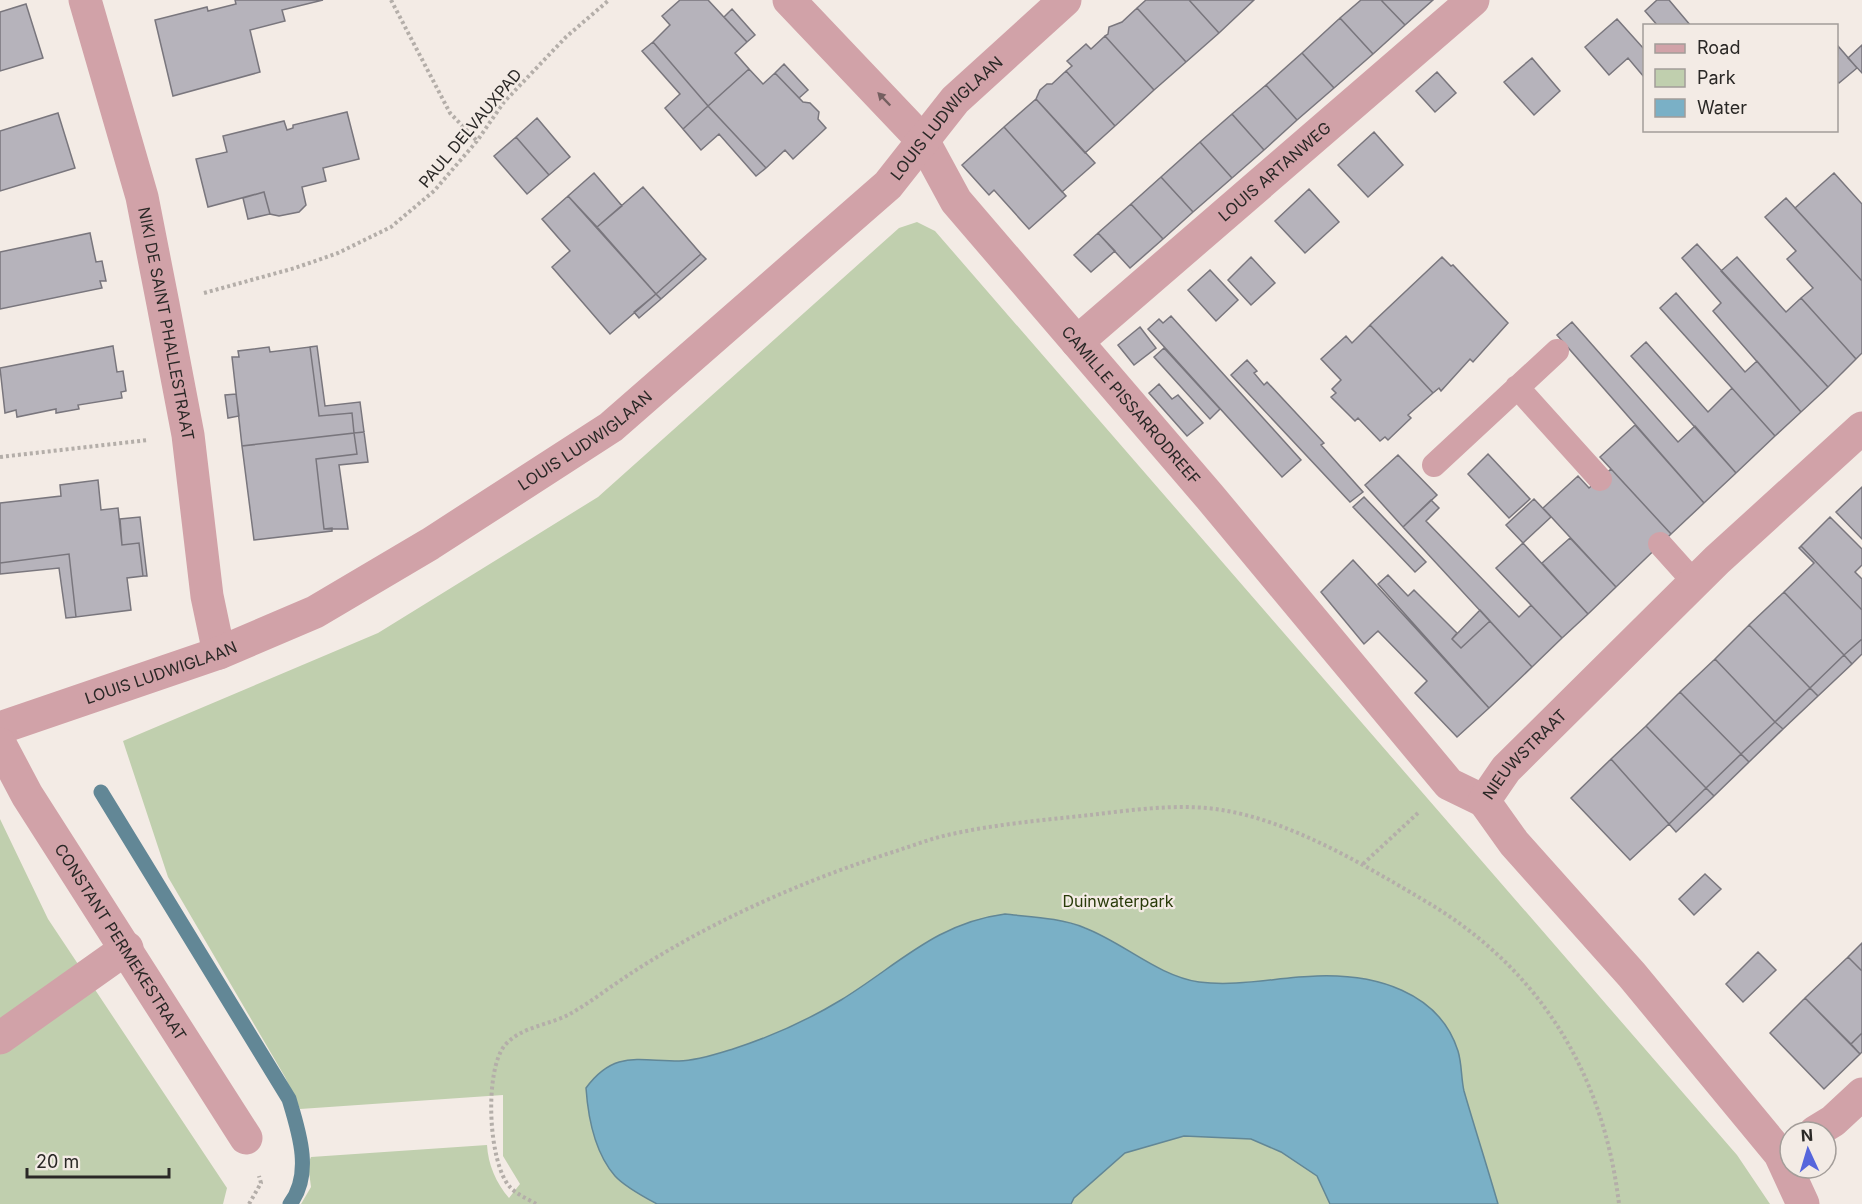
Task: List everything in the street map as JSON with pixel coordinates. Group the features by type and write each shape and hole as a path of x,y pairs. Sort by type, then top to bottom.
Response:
{"street":[{"name":"NIKI DE SAINT PHALLESTRAAT","path":"85,0 142,197 164,304 188,435 207,596 219,653"},
{"name":"CAMILLE PISSARRODREEF","path":"789,0 924,142 956,201 1449,784 1484,801"},
{"name":"LOUIS LUDWIGLAAN","path":"0,728 219,653 315,612 430,544 611,427 888,185 955,100 1065,0"},
{"name":"LOUIS ARTANWEG","path":"1077,342 1473,0"},
{"name":"NIEUWSTRAAT","path":"1778,1143 1514,843 1484,801 1506,769 1695,583 1862,428"},
{"name":"CONSTANT PERMEKESTRAAT","path":"0,744 27,795 127,948 246,1138"},
{"path":"0,1038 127,948"},
{"path":"1834,1120 1862,1094"},
{"name":"NIEUWSTRAAT","path":"1795,1180 1803,1204"}],"lane":[{"path":"1434,465 1557,351"},
{"path":"1517,387 1600,479"},
{"path":"1660,544 1695,583"}],"path":[{"path":"391,0 450,113 477,141"},
{"name":"PAUL DELVAUXPAD","path":"164,304 338,254 391,227 434,191 477,141 504,102 566,37 609,0"},
{"path":"0,457 188,435"},
{"path":"1363,864 1449,784"},
{"path":"536,1204 510,1187 496,1157 492,1081 504,1046 521,1033 566,1016 680,942 833,871 949,834 1123,811 1222,810 1274,824 1363,864 1447,913 1489,947 1537,993 1579,1059 1598,1113 1616,1181 1619,1204"}],"green space":[{"name":"Duinwaterpark","path":"917,222 935,231 1737,1155 1770,1204 301,1204 311,1187 308,1164 311,1157 487,1145 494,1173 509,1198 520,1184 503,1156 503,1095 300,1109 285,1077 168,877 123,741 378,633 598,497 899,228"},
{"path":"0,819 48,919 227,1188 223,1204 0,1204"}],"water":[{"path":"1005,914 1046,918 1076,925 1099,934 1155,966 1184,979 1229,983 1339,976 1382,983 1420,1000 1449,1030 1458,1051 1464,1091 1498,1204 1330,1204 1317,1176 1281,1152 1251,1139 1184,1136 1125,1153 1074,1198 1071,1204 657,1204 624,1184 608,1167 594,1134 586,1088 607,1068 628,1060 692,1060 761,1039 828,1007 938,936 958,926"}],"building":[{"path":"235,0 323,0 282,10 285,21 250,30 260,72 173,96 155,20 207,7 208,11 236,4"},
{"path":"680,0 708,0 747,42 735,53 749,69 708,106 653,42 670,25 662,16"},
{"path":"1146,0 1189,0 1219,33 1186,62 1137,8"},
{"path":"1189,0 1254,0 1219,33"},
{"path":"1361,0 1381,0 1405,25 1373,54 1340,18"},
{"path":"1381,0 1433,0 1405,25"},
{"path":"1657,0 1669,0 1689,24 1656,24 1645,11"},
{"path":"26,4 43,58 0,71 0,12"},
{"path":"1137,8 1186,62 1154,90 1105,36 1108,34 1109,27 1122,22"},
{"path":"732,9 755,35 747,42 724,17"},
{"path":"1340,18 1373,54 1334,88 1302,53"},
{"path":"1617,19 1643,48 1643,76 1628,58 1609,75 1585,47"},
{"path":"1105,36 1154,90 1115,126 1066,71 1072,66 1067,61 1086,44 1091,49"},
{"path":"653,42 708,106 683,129 665,108 680,94 642,51"},
{"path":"1862,45 1862,73 1848,58"},
{"path":"1838,46 1857,68 1838,82"},
{"path":"1302,53 1334,88 1297,120 1266,85"},
{"path":"1532,58 1560,91 1534,115 1504,82"},
{"path":"784,64 808,90 799,98 775,73"},
{"path":"749,69 763,84 775,73 803,102 810,103 819,112 818,119 826,128 793,159 785,150 766,168 708,106"},
{"path":"1066,71 1115,126 1085,153 1036,99 1040,90 1047,84 1052,84"},
{"path":"1437,72 1456,93 1435,112 1416,91"},
{"path":"1266,85 1297,120 1264,150 1232,114"},
{"path":"1036,99 1095,163 1062,192 1004,127"},
{"path":"708,106 766,168 756,176 719,134 701,150 683,129"},
{"path":"347,112 359,159 323,168 326,181 302,187 306,205 299,212 279,216 270,214 264,192 208,207 196,159 227,152 223,136 284,121 287,130 293,128 293,125"},
{"path":"58,113 75,168 0,191 0,131"},
{"path":"1232,114 1264,150 1232,178 1200,142"},
{"path":"537,118 570,157 549,175 516,137"},
{"path":"1004,127 1066,196 1029,229 994,190 989,195 962,165"},
{"path":"1374,132 1403,165 1368,197 1338,165"},
{"path":"516,137 549,175 527,194 494,156"},
{"path":"1200,142 1232,178 1193,212 1161,177"},
{"path":"594,173 622,206 597,227 568,196"},
{"path":"1834,173 1862,204 1862,281 1795,208"},
{"path":"1161,177 1193,212 1163,239 1131,204"},
{"path":"643,187 701,254 656,294 597,227"},
{"path":"1309,189 1339,222 1305,253 1275,221"},
{"path":"264,192 270,214 248,219 243,198"},
{"path":"568,196 656,294 610,334 552,267 570,251 542,219"},
{"path":"1786,198 1862,281 1862,353 1856,359 1801,298 1813,288 1787,259 1796,251 1765,217"},
{"path":"1131,204 1163,239 1130,268 1098,233"},
{"path":"90,233 96,262 102,261 106,281 100,281 102,288 0,309 0,252"},
{"path":"1098,233 1115,251 1091,272 1074,255"},
{"path":"1697,244 1828,387 1801,412 1713,311 1721,303 1682,258"},
{"path":"701,254 706,259 661,299 656,294"},
{"path":"1251,257 1275,283 1251,305 1228,280"},
{"path":"1442,257 1451,266 1453,265 1508,323 1473,362 1470,359 1441,391 1439,388 1433,393 1370,325"},
{"path":"1737,257 1786,312 1801,298 1856,359 1828,387 1721,271"},
{"path":"1210,270 1238,300 1216,321 1188,290"},
{"path":"1676,293 1745,372 1757,361 1801,412 1775,436 1660,308"},
{"path":"656,294 661,299 639,318 634,312"},
{"path":"1171,316 1301,460 1282,477 1148,329 1159,319 1163,323"},
{"path":"1572,322 1678,442 1695,426 1736,473 1704,503 1557,335"},
{"path":"1370,325 1433,393 1408,415 1411,418 1388,440 1385,437 1380,441 1358,418 1355,421 1331,397 1336,393 1332,389 1341,380 1321,359 1346,336 1352,343"},
{"path":"1140,327 1156,348 1134,365 1118,345"},
{"path":"1646,342 1708,412 1732,388 1775,436 1736,473 1631,356"},
{"path":"113,346 117,372 123,371 126,391 121,392 122,398 78,405 79,409 56,413 56,409 17,417 16,410 5,413 0,368"},
{"path":"317,346 325,406 360,402 364,432 354,433 352,413 319,416 310,347"},
{"path":"269,347 270,352 310,347 319,416 352,413 354,433 242,446 232,357 239,357 238,351"},
{"path":"1164,348 1220,409 1210,419 1154,357"},
{"path":"1247,360 1257,371 1254,373 1264,385 1267,382 1324,443 1321,445 1363,492 1350,502 1231,375"},
{"path":"1159,384 1172,399 1178,395 1203,423 1187,436 1149,393"},
{"path":"236,394 239,416 228,418 225,395"},
{"path":"1635,425 1704,503 1671,534 1600,457"},
{"path":"364,432 368,462 339,465 348,529 324,529 316,459 357,454 354,433"},
{"path":"354,433 357,454 316,459 324,529 332,528 332,531 254,540 242,446"},
{"path":"1488,454 1530,499 1509,518 1468,474"},
{"path":"1398,455 1437,495 1403,527 1365,485"},
{"path":"1611,469 1671,534 1616,587 1543,508 1578,476 1589,488"},
{"path":"98,480 101,510 118,508 122,545 139,543 143,576 127,578 131,610 76,617 69,554 0,563 0,503 61,496 60,485"},
{"path":"1862,487 1862,539 1836,512"},
{"path":"1364,497 1426,562 1415,572 1353,507"},
{"path":"1534,499 1551,517 1523,543 1506,525"},
{"path":"1431,500 1439,508 1426,521 1519,617 1531,605 1562,638 1532,667 1403,527"},
{"path":"140,517 147,576 143,576 139,543 122,545 120,519"},
{"path":"1830,517 1862,549 1862,565 1855,572 1862,579 1862,610 1801,546"},
{"path":"1570,538 1616,587 1588,614 1542,563"},
{"path":"1523,543 1588,614 1562,638 1496,568"},
{"path":"1801,546 1862,610 1862,639 1844,655 1784,592 1814,563 1799,548"},
{"path":"69,554 76,617 66,618 59,568 0,574 0,563"},
{"path":"1353,560 1489,708 1457,737 1415,693 1427,681 1378,631 1364,644 1321,592"},
{"path":"1388,575 1408,596 1414,590 1457,633 1452,639 1461,648 1490,621 1532,667 1489,708 1378,584"},
{"path":"1784,592 1844,655 1810,688 1749,625"},
{"path":"1480,610 1490,621 1461,648 1452,639"},
{"path":"1749,625 1810,688 1775,722 1715,659"},
{"path":"1862,639 1862,654 1852,664 1844,655"},
{"path":"1844,655 1852,664 1818,696 1810,688"},
{"path":"1715,659 1775,722 1741,754 1680,692"},
{"path":"1810,688 1818,696 1783,729 1775,722"},
{"path":"1680,692 1741,754 1706,788 1646,726"},
{"path":"1775,722 1783,729 1749,762 1741,754"},
{"path":"1646,726 1706,788 1669,824 1611,759"},
{"path":"1741,754 1749,762 1714,796 1706,788"},
{"path":"1611,759 1669,824 1630,860 1571,798"},
{"path":"1706,788 1714,796 1676,832 1669,824"},
{"path":"1705,874 1721,889 1694,915 1679,899"},
{"path":"1862,943 1862,971 1848,957"},
{"path":"1758,952 1776,970 1743,1002 1726,984"},
{"path":"1848,957 1862,971 1862,1033 1851,1044 1805,998"},
{"path":"1805,998 1860,1054 1824,1089 1770,1033"},
{"path":"1862,1033 1862,1052 1860,1054 1851,1044"}],"waterway":[{"path":"101,792 289,1099 302,1153 301,1180 290,1204"}]}
